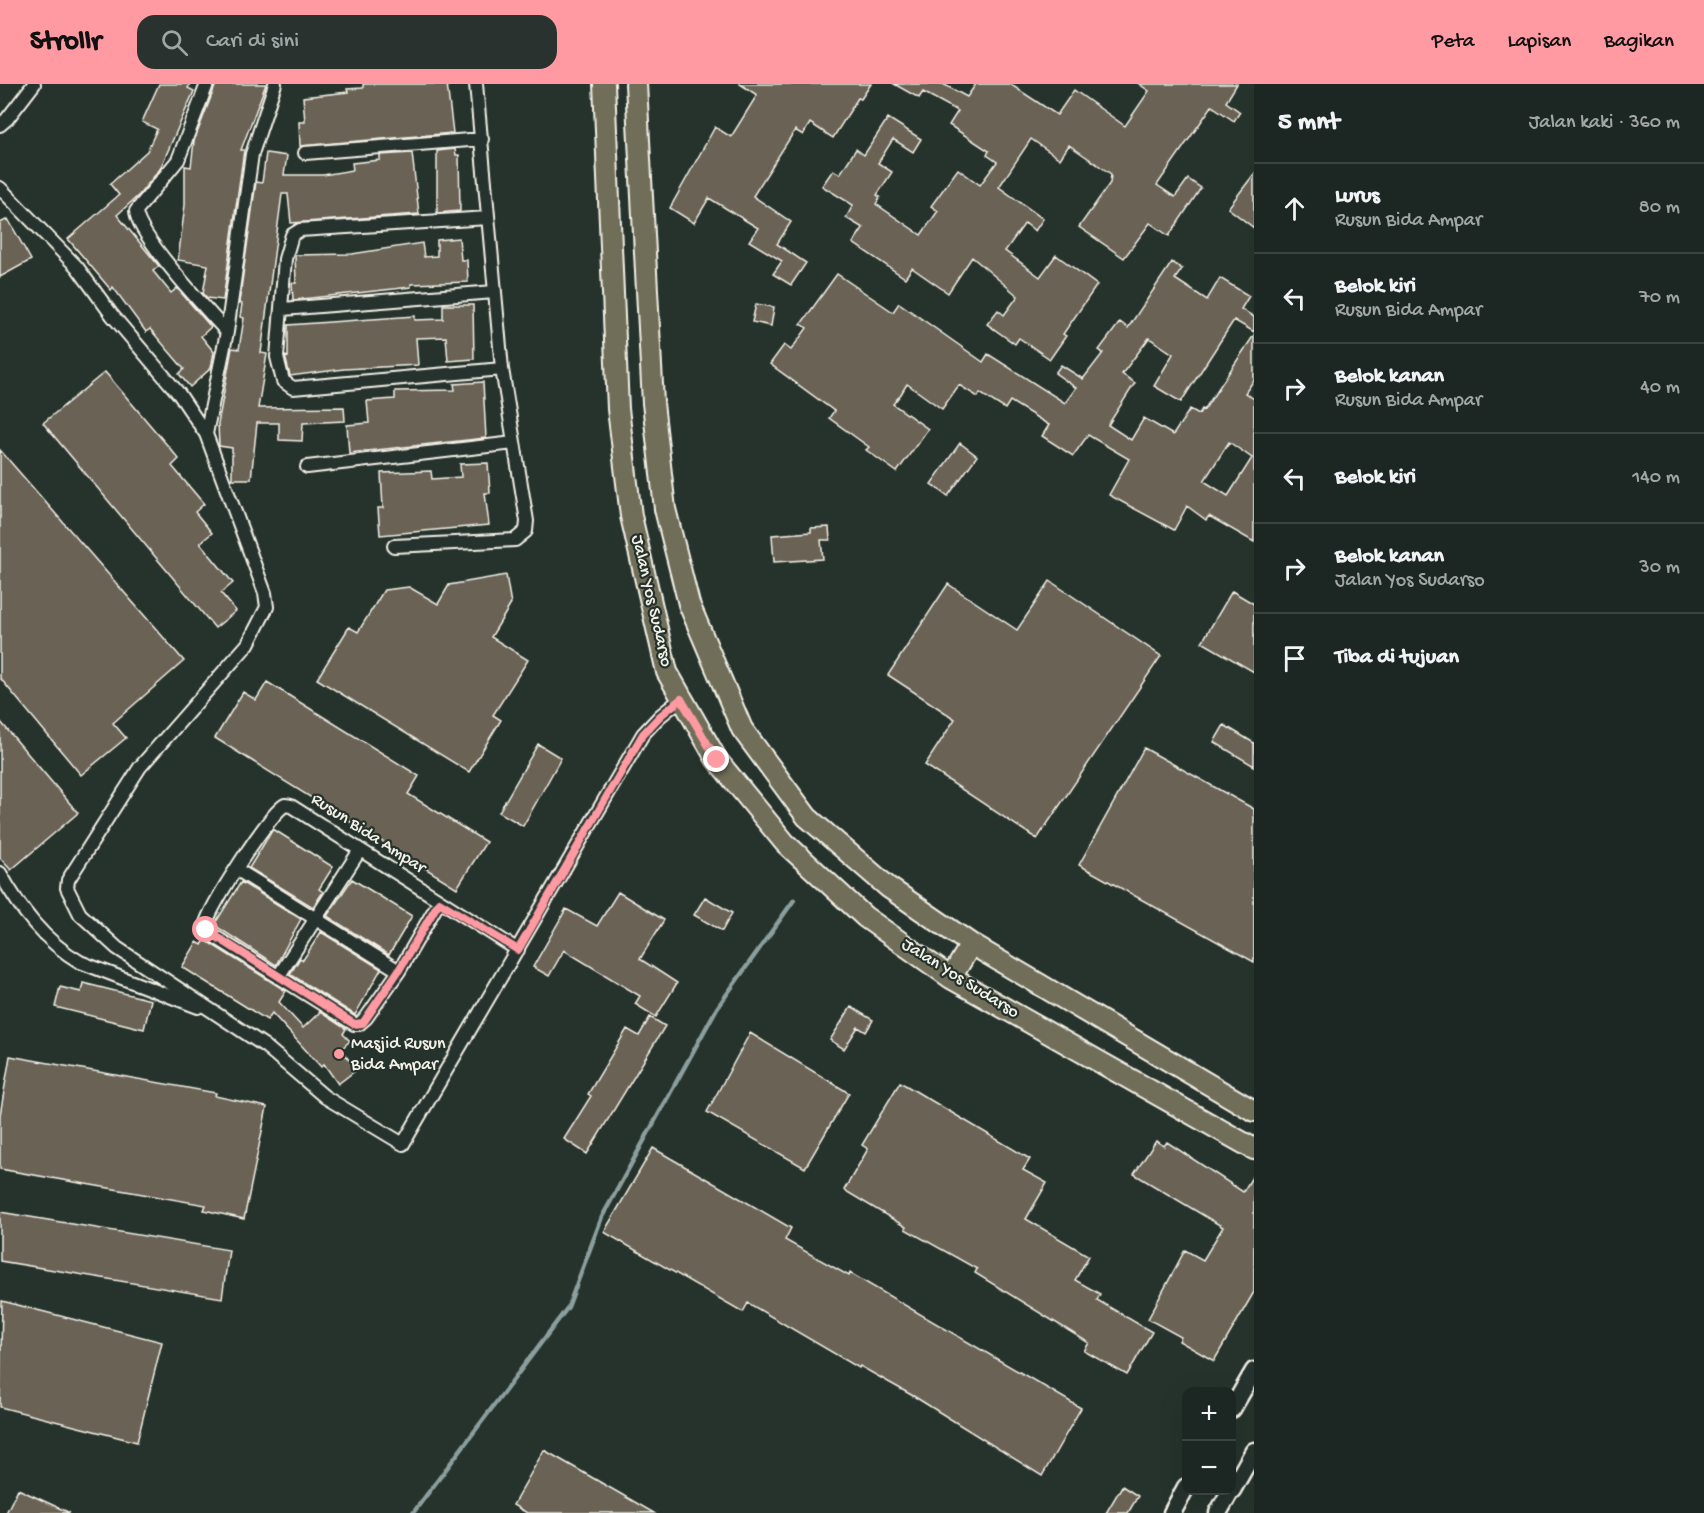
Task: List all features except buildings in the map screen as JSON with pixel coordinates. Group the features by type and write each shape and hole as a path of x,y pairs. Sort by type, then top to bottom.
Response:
{"main road":[{"name":"Jalan Yos Sudarso","path":"604,84 618,410 631,516 667,672 717,760 785,843 865,917 951,978 1254,1149"},
{"name":"Jalan Yos Sudarso","path":"636,84 653,403 665,509 689,604 742,729 807,817 888,887 971,944 1254,1111"},
{"path":"769,823 794,799"},
{"path":"951,978 971,944"}],"street":[{"path":"0,125 8,119 34,84"},
{"path":"207,84 178,160 139,205 136,215 168,264 227,332"},
{"path":"207,434 227,332 252,154 275,84"},
{"path":"394,546 515,540 522,536 527,521 502,369 476,84"},
{"path":"305,153 482,139"},
{"path":"0,188 77,267 112,315 179,394 207,434 265,593 267,607 260,623 236,660 140,766 120,793 68,880 67,888 80,914 117,948 265,1046 325,1097 403,1144 643,734 681,699"},
{"path":"488,218 300,230 292,235 285,259 283,309 277,357 283,381 292,388 502,369"},
{"path":"283,309 494,292"},
{"path":"307,467 514,442"},
{"name":"Rusun Bida Ampar","path":"439,902 399,970 366,1018 359,1024 354,1024 206,930 206,922 236,869 274,815 285,805 291,806 518,950"},
{"path":"278,977 360,850"},
{"path":"236,869 399,970"},
{"path":"0,873 32,921 62,952 80,962 221,1016"},
{"path":"1236,1403 1251,1382"},
{"path":"1238,1464 1254,1451"},
{"path":"1172,1513 1182,1494"},
{"path":"1218,1513 1228,1495"}],"waterway":[{"path":"413,1513 568,1307 602,1217 717,1008 794,900"}],"place":[{"name":"Masjid Rusun Bida Ampar","path":"339,1054"}],"route":[{"path":"206,930 354,1024 363,1023 399,970 439,902 518,950 643,734 681,699 717,760"}]}
